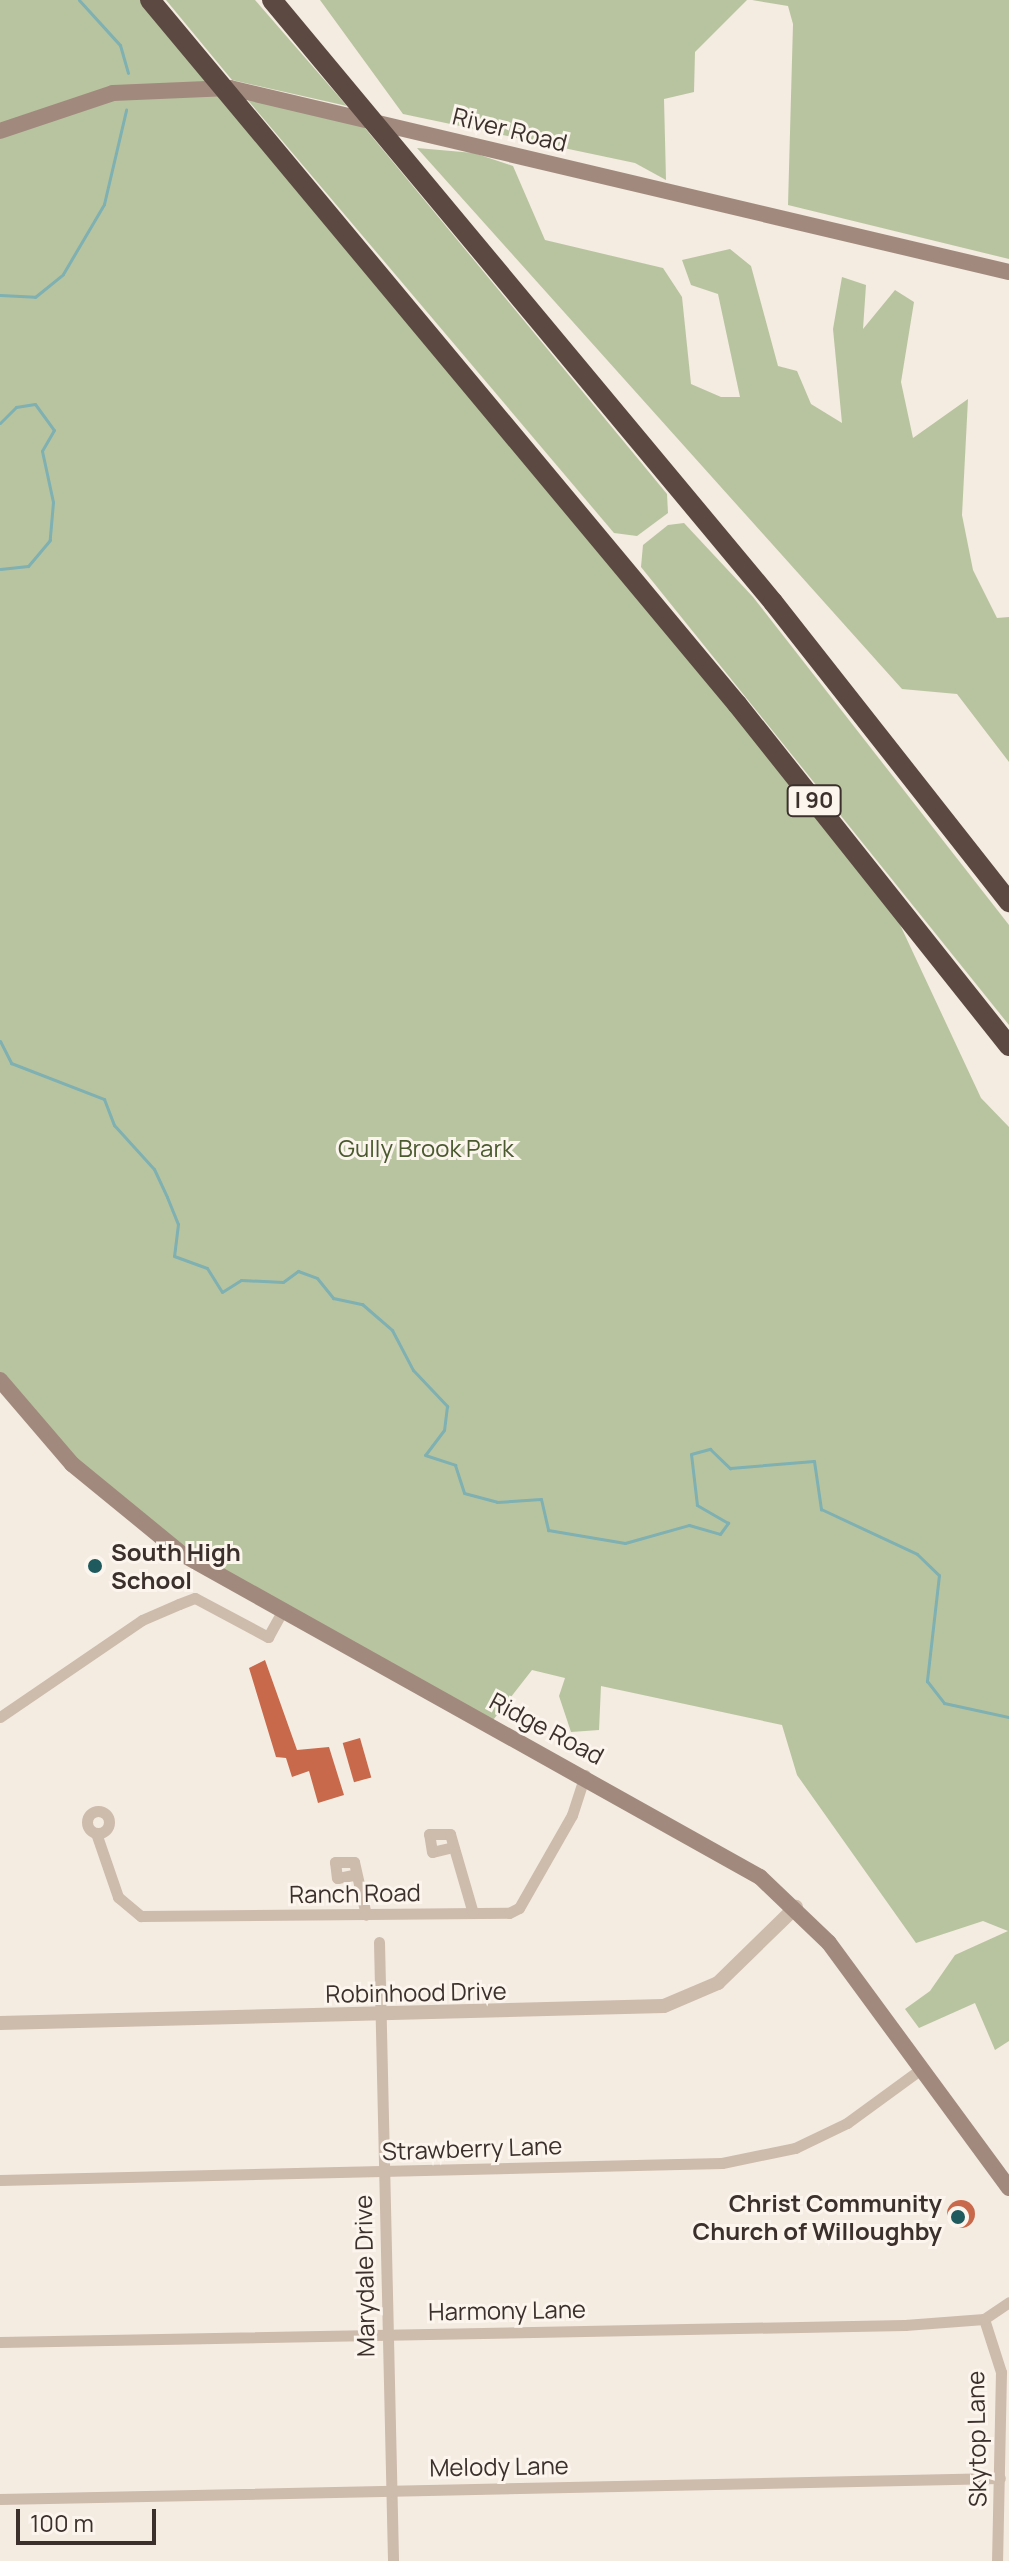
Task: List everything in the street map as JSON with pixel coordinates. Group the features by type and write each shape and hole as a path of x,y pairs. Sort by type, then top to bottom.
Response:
{"highway":[{"name":"I 90","path":"150,0 737,704 1009,1046"},
{"path":"272,0 773,602 1009,902"}],"main road":[{"name":"River Road","path":"0,131 113,93 230,88 1009,272"},
{"name":"Ridge Road","path":"0,1380 72,1464 123,1510 282,1612 722,1852 796,1907 1009,2188"}],"street":[{"path":"0,1717 142,1620 195,1598 268,1637 282,1612"},
{"name":"Ranch Road","path":"96,1833 118,1897 141,1916 473,1913 519,1908 572,1815 585,1775"},
{"path":"449,1848 473,1913"},
{"path":"353,1875 366,1915"},
{"name":"Robinhood Drive","path":"0,2023 664,2006 718,1983 796,1907"},
{"name":"Marydale Drive","path":"379,1942 393,2561"},
{"name":"Strawberry Lane","path":"0,2180 722,2163 795,2148 834,2130 921,2069"},
{"path":"984,2319 1009,2302"},
{"name":"Harmony Lane","path":"0,2342 984,2319"},
{"name":"Skytop Lane","path":"984,2319 1001,2372 997,2561"},
{"name":"Melody Lane","path":"0,2499 1000,2478"}],"green space":[{"name":"Gully Brook Park","path":"0,0 150,0 881,884 981,1098 1009,1127 1009,2041 995,2050 975,2003 919,2028 905,2009 930,1991 955,1955 1008,1931 983,1921 916,1943 797,1775 782,1725 601,1686 599,1730 571,1732 559,1696 565,1678 532,1670 490,1724 282,1612 123,1510 0,1380"},
{"path":"166,0 255,0 347,106 232,80"},
{"path":"320,0 747,0 695,52 694,92 664,99 666,180 635,163 403,114"},
{"path":"752,0 1009,0 1009,259 788,205 793,24 788,6"},
{"path":"246,98 360,122 667,494 668,513 637,536 614,533"},
{"path":"417,148 474,153 513,166 545,240 663,268 682,297 691,384 721,397 740,397 718,294 691,285 682,260 730,249 751,266 778,366 797,371 811,404 842,423 833,329 842,277 866,285 863,329 895,290 914,302 901,382 913,438 968,399 962,515 973,570 997,618 1009,617 1009,762 957,694 902,689"},
{"path":"684,523 753,597 1009,925 1009,1025 641,567 643,545 668,525"}],"building":[{"path":"265,1660 297,1750 329,1747 344,1795 318,1803 309,1771 292,1777 286,1758 276,1757 249,1668"},
{"path":"360,1738 371,1777 354,1782 343,1743"},
{"name":"Christ Community Church of Willoughby","path":"961,2200 971,2204 975,2214 971,2224 961,2228 951,2224 947,2214 951,2204"}],"waterway":[{"path":"79,0 120,45 128,73"},
{"path":"0,295 35,297 63,274 104,204 126,110"},
{"path":"0,423 16,407 35,404 54,430 42,451 53,502 50,540 28,566 0,569"},
{"path":"0,1041 11,1063 104,1099 114,1125 154,1169 167,1197 178,1224 174,1256 207,1268 222,1292 241,1280 283,1282 298,1271 317,1278 333,1298 362,1304 392,1330 413,1370 447,1406 444,1430 425,1455 455,1465 464,1493 497,1502 541,1499 548,1530 625,1543 689,1525 720,1534 728,1523 697,1505 691,1454 710,1449 730,1468 814,1461 821,1509 917,1554 939,1575 927,1681 944,1703 1009,1717"}],"place":[{"name":"South High School","path":"95,1566"},
{"name":"Christ Community Church of Willoughby","path":"958,2217"}]}
